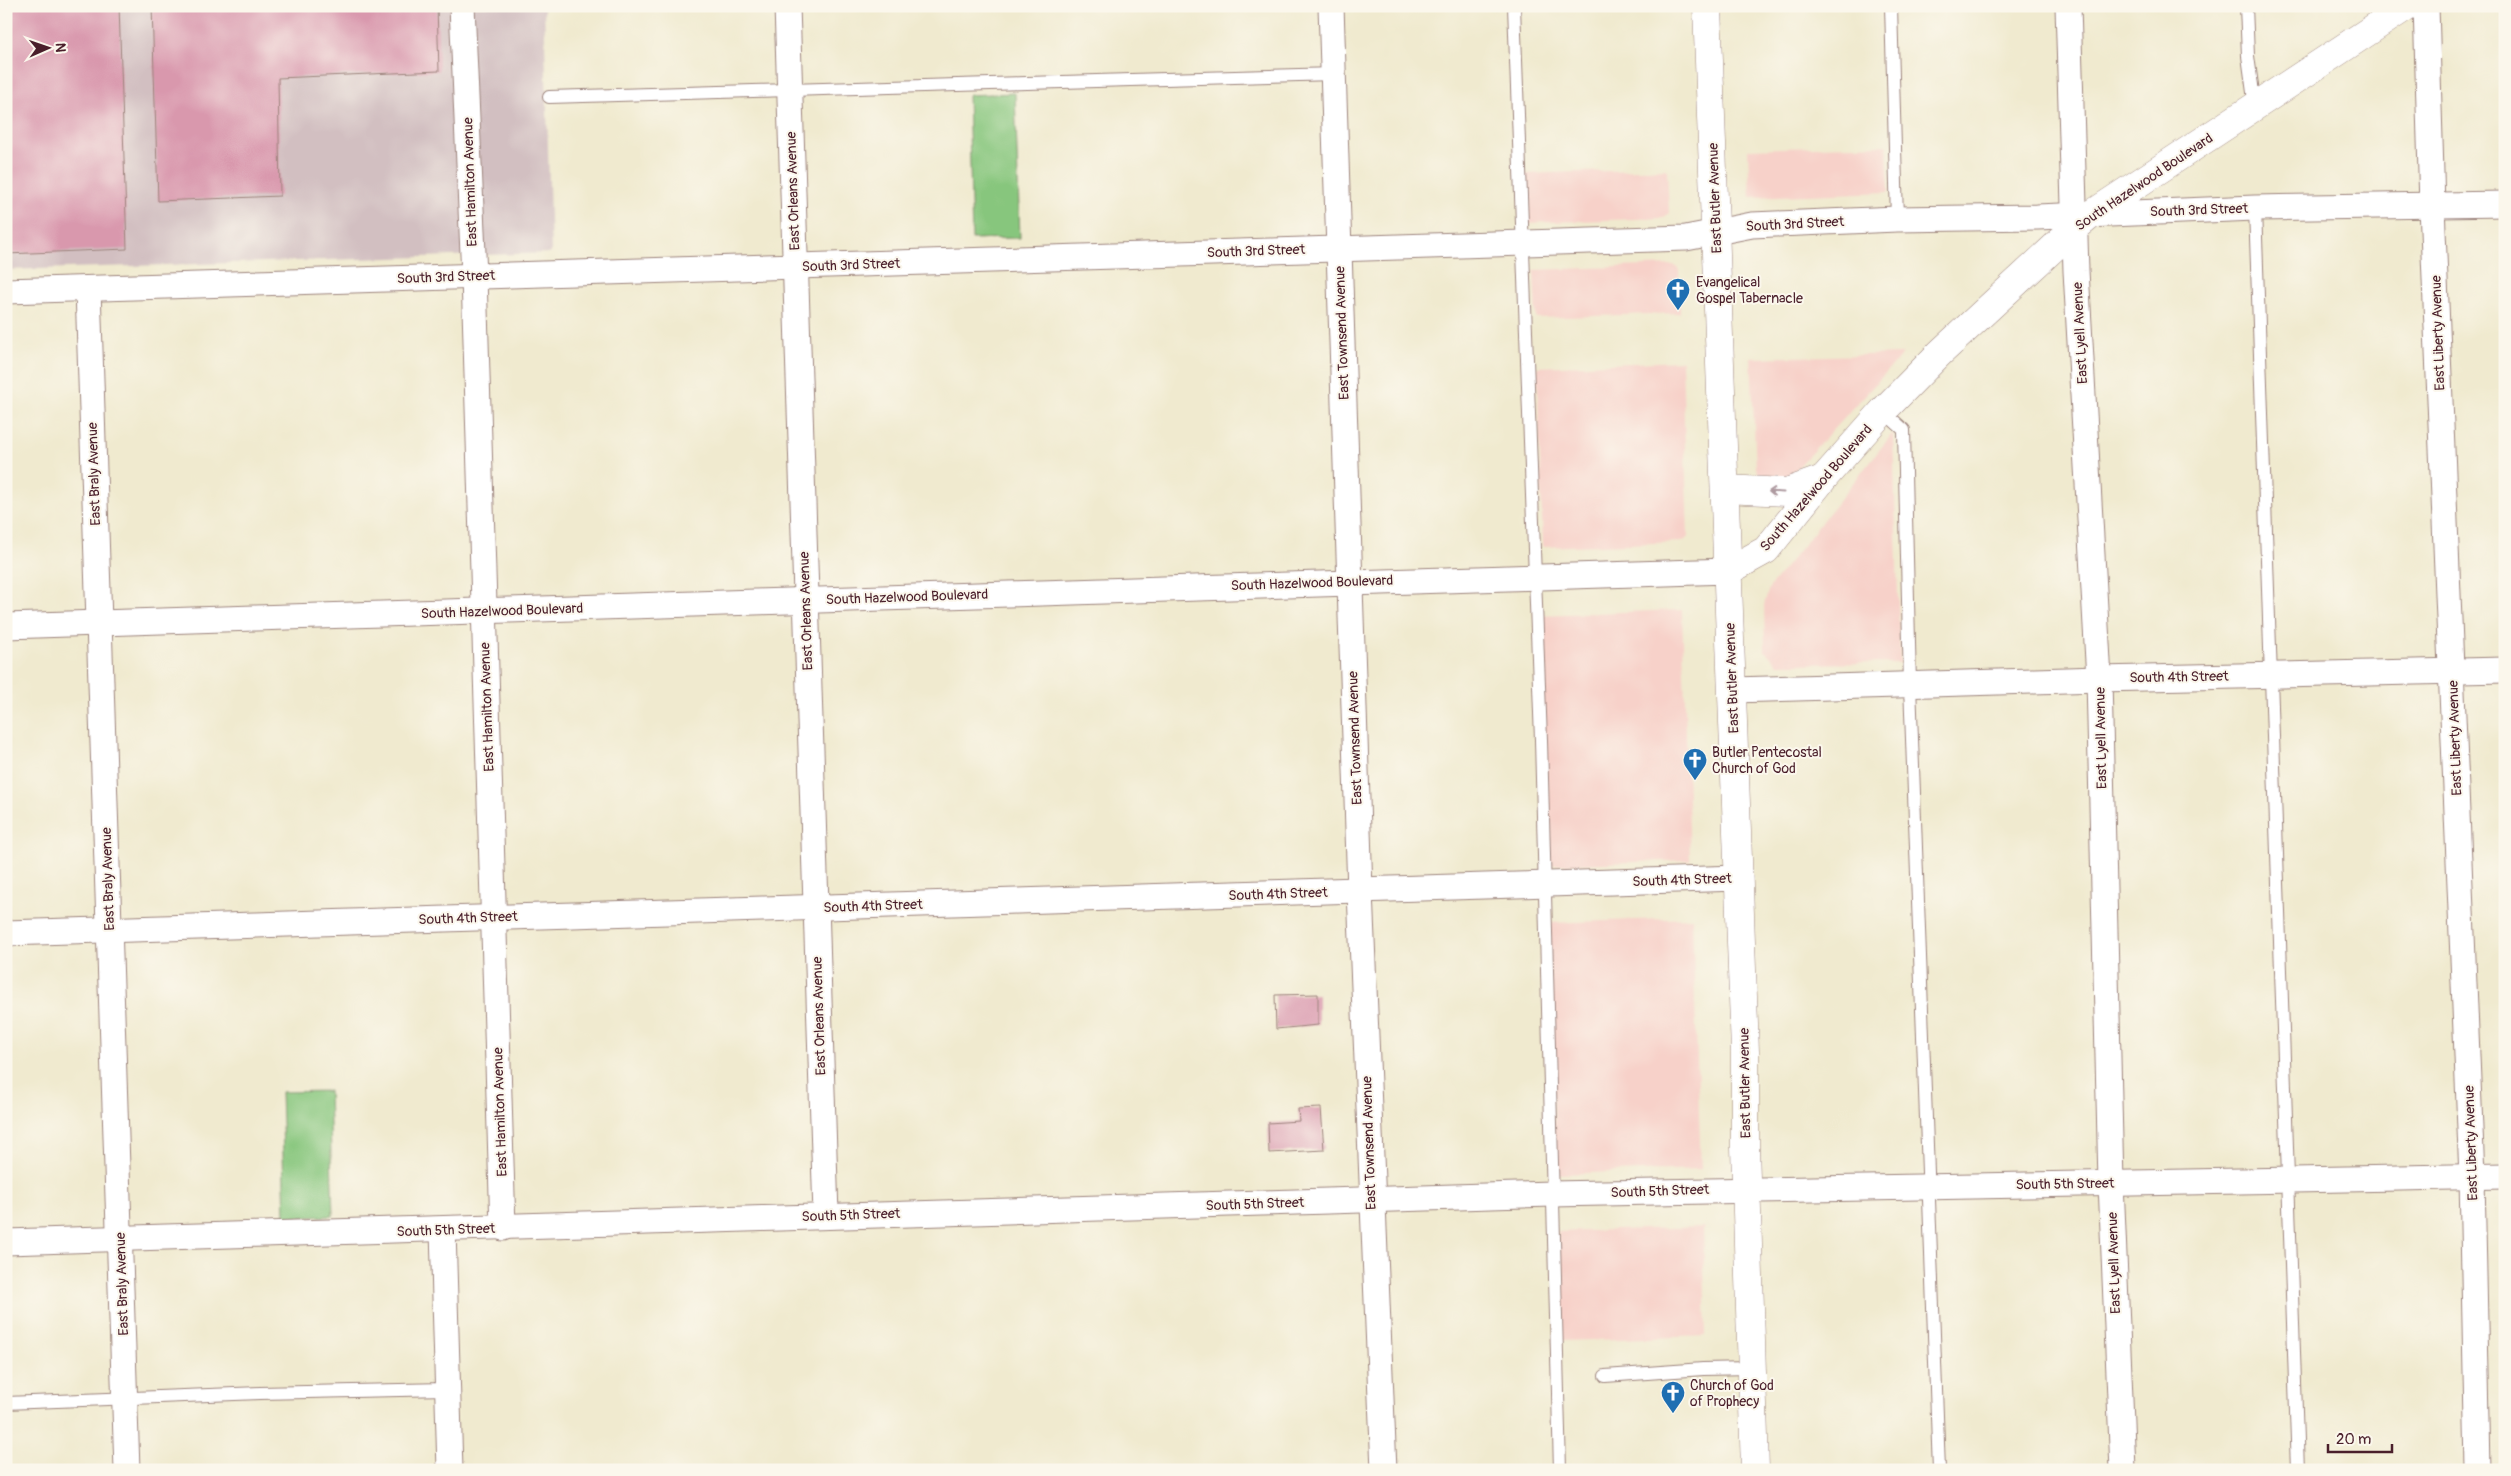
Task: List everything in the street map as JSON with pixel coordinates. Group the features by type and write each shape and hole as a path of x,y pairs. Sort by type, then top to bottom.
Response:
{"street":[{"name":"East Hamilton Avenue","path":"462,6 474,276 503,1228"},
{"name":"East Orleans Avenue","path":"787,6 826,1215"},
{"name":"East Townsend Avenue","path":"1331,6 1360,891 1384,1470"},
{"name":"East Butler Avenue","path":"1707,6 1733,690 1755,1470"},
{"name":"East Lyell Avenue","path":"2068,6 2081,219 2099,679 2111,1183 2123,1470"},
{"name":"South Hazelwood Boulevard","path":"6,626 1728,571 1766,550 1823,479 1883,411 1940,353 2081,219 2407,6"},
{"name":"East Liberty Avenue","path":"2426,6 2432,206 2472,1178 2478,1470"},
{"name":"South 3rd Street","path":"6,291 1686,238 1752,225 1897,219 2081,219 2255,208 2505,204"},
{"name":"East Braly Avenue","path":"88,289 121,1237 127,1470"},
{"path":"1725,489 1787,492 1823,479"},
{"name":"South 4th Street","path":"1733,690 2099,679 2505,670"},
{"name":"South 4th Street","path":"6,933 1739,878"},
{"name":"South 5th Street","path":"6,1242 121,1237 443,1230 826,1215 1552,1194 2505,1176"},
{"path":"443,1230 446,1389 450,1470"}],"lane":[{"path":"1514,6 1541,740 1560,1470"},
{"path":"1890,6 1897,219"},
{"path":"2246,6 2248,56 2255,107"},
{"path":"549,97 1334,74"},
{"path":"2255,208 2298,1470"},
{"path":"1883,411 1904,430 1910,685 1939,1470"},
{"path":"1605,1376 1703,1369 1751,1368"},
{"path":"6,1403 446,1389"}],"shaded area":[{"path":"6,6 544,6 551,253 6,270"},
{"path":"1887,145 1889,192 1750,197 1748,149"},
{"path":"1667,169 1669,213 1664,218 1524,223 1523,174"},
{"path":"1674,265 1679,270 1680,313 1536,318 1534,270"},
{"path":"1903,354 1786,480 1767,480 1760,476 1756,468 1751,358"},
{"path":"1682,361 1688,537 1683,542 1543,547 1537,367"},
{"path":"1893,433 1900,663 1778,664 1765,651 1764,605 1769,588"},
{"path":"1682,610 1690,860 1546,865 1537,615"},
{"path":"1692,918 1701,1169 1556,1174 1548,923"},
{"path":"1703,1227 1706,1336 1562,1341 1558,1232"}],"green space":[{"path":"1015,93 1020,238 972,239 968,95"},
{"path":"329,1091 333,1216 285,1218 281,1092"}],"building":[{"path":"6,6 119,6 127,249 6,254"},
{"path":"152,6 437,6 439,71 278,78 280,196 158,201"},
{"path":"1318,994 1318,1025 1276,1029 1275,995"},
{"path":"1321,1108 1324,1150 1269,1153 1268,1123 1299,1121 1298,1109"}],"place":[{"name":"Evangelical Gospel Tabernacle","path":"1678,311"},
{"name":"Butler Pentecostal Church of God","path":"1695,781"},
{"name":"Church of God of Prophecy","path":"1673,1414"}]}
